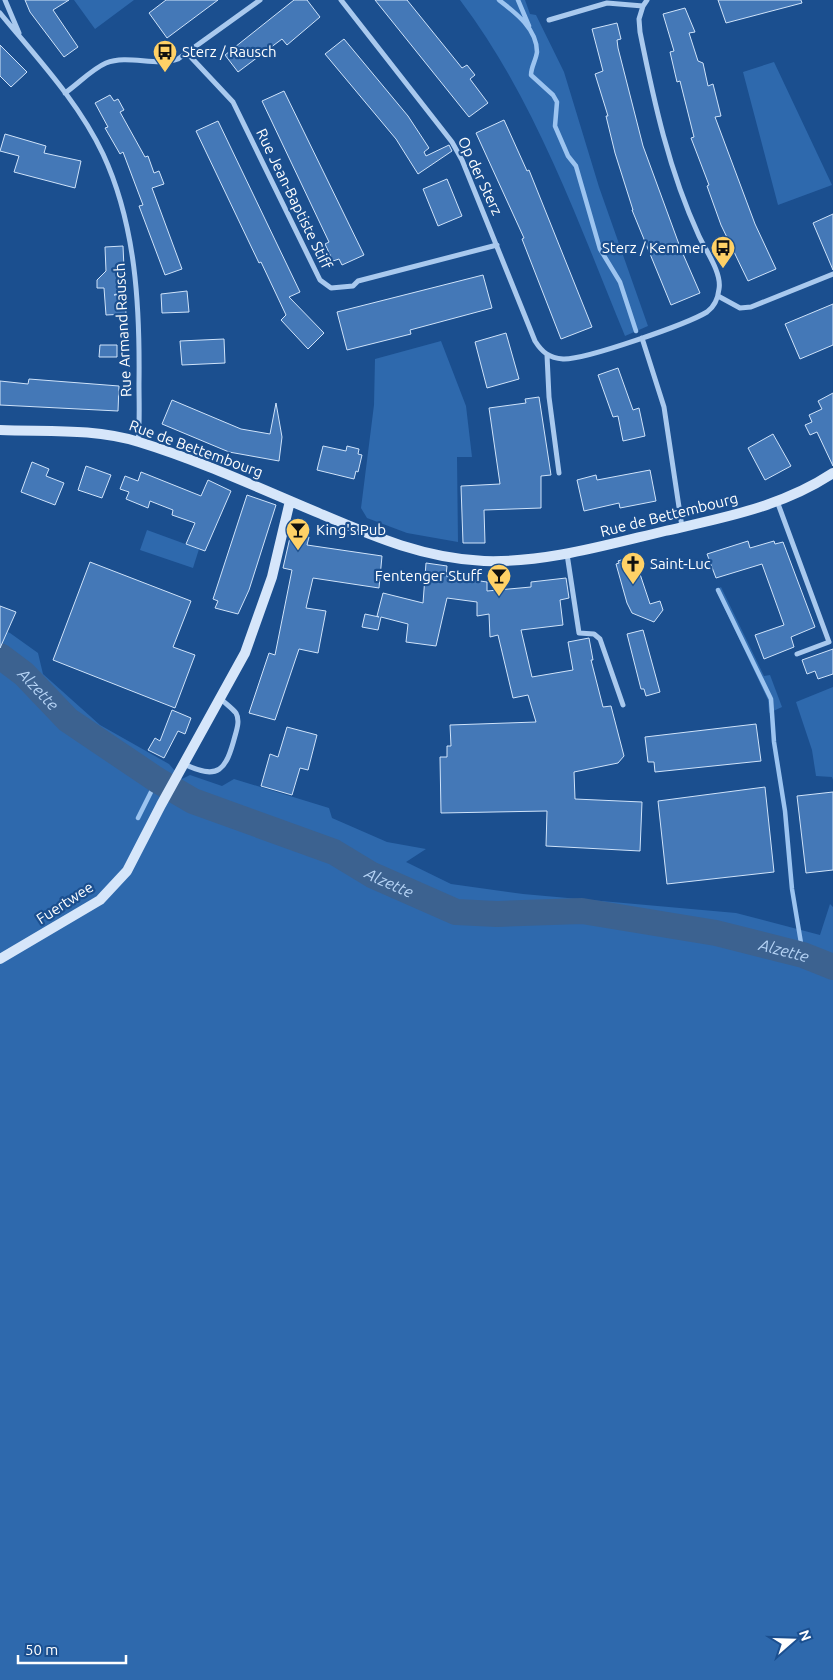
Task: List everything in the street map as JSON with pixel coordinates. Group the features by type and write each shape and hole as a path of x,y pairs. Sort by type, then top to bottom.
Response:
{"main road":[{"name":"Rue de Bettembourg","path":"0,430 68,430 138,441 213,469 372,537 410,549 451,558 484,561 567,554 737,515 777,501 833,473"},
{"path":"182,766 221,700 245,653 262,612 290,501"},
{"name":"Fuertwee","path":"0,959 78,915 100,900 115,886 138,854 182,766"}],"street":[{"name":"Rue Armand Rausch","path":"5,0 21,38"},
{"path":"66,93 105,63 114,61 169,62 187,53 260,0"},
{"name":"Op der Sterz","path":"341,0 452,142 462,160 535,341 547,355"},
{"path":"559,473 549,397 547,355 564,359 608,349 670,327 707,312 718,296 720,287 718,276 695,227 678,182 656,113 640,32 639,19 647,0"},
{"path":"549,20 607,3 643,6"},
{"name":"Rue Armand Rausch","path":"0,13 66,93 102,153 122,208 132,252 140,356 138,441"},
{"name":"Rue Jean-Baptiste Stiff","path":"187,53 233,102 320,280 332,288 353,286 358,281 496,245"},
{"path":"718,296 740,308 751,307 833,274"},
{"path":"642,338 664,407 682,527"},
{"path":"777,501 829,642 797,654"},
{"path":"567,554 579,633 587,632 600,639 623,705"},
{"path":"182,766 207,773 215,772 228,761 238,722 236,714 221,700"}],"shaded area":[{"path":"74,0 134,0 95,29"},
{"path":"460,0 525,0 530,14 536,15 564,72 599,187 648,326 625,336 572,206 533,120 487,38"},
{"path":"774,62 832,185 778,205 743,72"},
{"path":"441,341 466,406 472,457 457,457 458,542 407,533 367,518 361,508 374,405 375,359"},
{"path":"147,530 199,549 193,568 140,550"},
{"path":"721,587 764,676 770,675 782,707 769,713 768,700 716,590"},
{"path":"0,629 10,633 38,653 43,674 100,725 169,764 182,779 190,775 222,786 234,779 329,808 332,818 387,842 426,849 406,862 451,884 523,894 736,913 820,935 830,904 833,907 833,1680 0,1680"},
{"path":"833,687 833,780 832,777 816,776 812,750 796,702"}],"building":[{"path":"25,0 69,0 53,10 78,47 64,57 30,12"},
{"path":"166,0 218,0 167,38 149,13"},
{"path":"294,0 307,0 320,17 287,45 282,39 238,72 225,55"},
{"path":"375,0 407,0 462,68 467,65 475,75 470,79 488,103 469,117"},
{"path":"718,0 801,0 802,3 726,23"},
{"path":"685,8 695,32 689,33 698,61 703,63 708,86 713,84 721,116 715,117 755,224 776,269 748,281 721,225 707,186 709,185 691,138 694,137 680,81 677,82 670,52 674,51 663,14"},
{"path":"617,23 621,39 617,40 618,48 643,146 680,247 700,293 671,305 632,210 615,153 606,116 608,116 595,74 603,71 592,29"},
{"path":"344,39 408,116 429,148 424,152 426,156 449,145 452,151 418,174 396,139 325,54"},
{"path":"0,45 27,72 11,87 0,76"},
{"path":"284,91 364,255 342,265 339,259 333,261 325,244 329,242 262,101"},
{"path":"110,95 114,101 118,99 124,110 120,112 145,157 148,156 154,173 159,171 164,184 152,188 182,269 165,275 139,206 143,205 123,152 120,154 105,128 108,127 95,103"},
{"path":"504,120 527,171 529,170 592,327 561,339 522,239 524,238 476,133"},
{"path":"218,121 300,292 289,297 324,333 308,349 281,320 286,315 196,131"},
{"path":"5,134 46,146 44,153 81,161 75,188 14,172 19,156 0,151"},
{"path":"447,179 462,216 438,226 423,189"},
{"path":"833,214 833,270 813,223"},
{"path":"123,246 125,290 114,295 125,294 126,314 106,315 104,288 97,288 97,280 106,271 105,247"},
{"path":"483,275 492,308 410,330 411,334 347,350 337,312"},
{"path":"187,291 189,312 162,313 161,294"},
{"path":"833,304 833,345 800,359 785,324"},
{"path":"506,333 519,379 487,388 475,342"},
{"path":"224,339 225,363 182,365 180,341"},
{"path":"100,345 117,345 117,357 99,357"},
{"path":"618,368 633,410 639,408 645,436 623,441 618,416 613,417 598,375"},
{"path":"29,379 119,386 118,411 0,405 0,381 28,384"},
{"path":"833,393 833,466 817,432 810,435 805,425 812,422 809,415 822,409 818,401"},
{"path":"539,397 551,475 541,476 541,508 484,510 485,543 463,543 461,486 500,484 489,408 526,403 525,399"},
{"path":"172,400 241,429 270,434 276,403 282,437 279,461 229,452 162,424"},
{"path":"773,434 791,466 765,480 748,448"},
{"path":"323,446 346,451 347,446 359,449 358,454 362,455 358,472 356,471 354,479 317,470"},
{"path":"32,462 49,469 46,476 64,483 55,505 21,492"},
{"path":"86,466 111,475 102,498 78,490"},
{"path":"650,470 656,501 620,508 619,503 584,511 577,480 596,475 597,480"},
{"path":"141,472 201,496 208,480 231,491 205,551 186,544 195,523 172,515 173,510 150,501 148,508 126,499 129,492 120,489 125,476 138,481"},
{"path":"247,495 276,505 249,590 238,614 215,608 218,601 213,599"},
{"path":"291,533 309,537 307,545 382,556 379,588 313,578 306,608 326,611 318,653 299,649 275,720 249,713 269,653 275,655 292,570 283,568"},
{"path":"748,541 750,548 774,541 775,544 783,542 815,627 791,637 794,647 764,659 755,635 784,625 762,564 716,578 707,554"},
{"name":"Saint-Luc","path":"630,557 633,558 638,568 650,604 660,601 663,610 654,622 632,613 627,603 616,564 619,563 618,561"},
{"path":"90,562 191,601 173,647 195,655 175,708 53,660"},
{"path":"426,563 447,566 446,576 487,582 487,591 531,587 531,582 566,578 569,598 560,600 563,625 521,630 532,677 573,670 568,642 589,638 593,660 591,660 603,707 611,706 624,756 618,763 574,772 575,799 642,802 640,851 546,846 547,811 441,813 440,757 447,757 447,746 451,746 450,725 536,722 528,695 513,698 498,635 490,637 489,614 477,616 477,602 447,598 436,646 406,642 408,624 381,617 378,630 362,627 365,614 379,617 377,616 383,593 423,603"},
{"path":"0,606 16,612 0,648"},
{"path":"643,630 660,692 646,696 644,689 641,689 627,634"},
{"path":"833,649 833,674 818,679 815,671 807,674 802,660"},
{"path":"172,710 191,718 185,734 178,731 164,758 148,750 155,738 160,741"},
{"path":"756,724 761,761 655,772 654,762 648,762 645,737"},
{"path":"287,727 317,735 308,770 300,768 292,795 261,786 270,754 278,757"},
{"path":"765,787 774,872 667,884 658,801"},
{"path":"833,792 833,870 806,873 797,796"}],"waterway":[{"path":"499,0 524,22 533,36 537,52 531,75 553,95 557,102 555,126 568,156 576,166 600,249 620,282 636,331"},
{"path":"518,0 529,26"},
{"path":"718,590 771,699 774,742 785,811 792,889 803,955"},
{"name":"Alzette","path":"0,656 24,674 68,720 157,780 193,801 334,852 372,875 456,912 497,914 582,911 716,933 803,955 833,967"},
{"path":"138,818 157,780"}],"place":[{"name":"Sterz / Rausch","path":"165,73"},
{"name":"Sterz / Kemmer","path":"723,269"},
{"name":"King's Pub","path":"298,551"},
{"name":"Saint-Luc","path":"633,585"},
{"name":"Fentenger Stuff","path":"499,597"}]}
